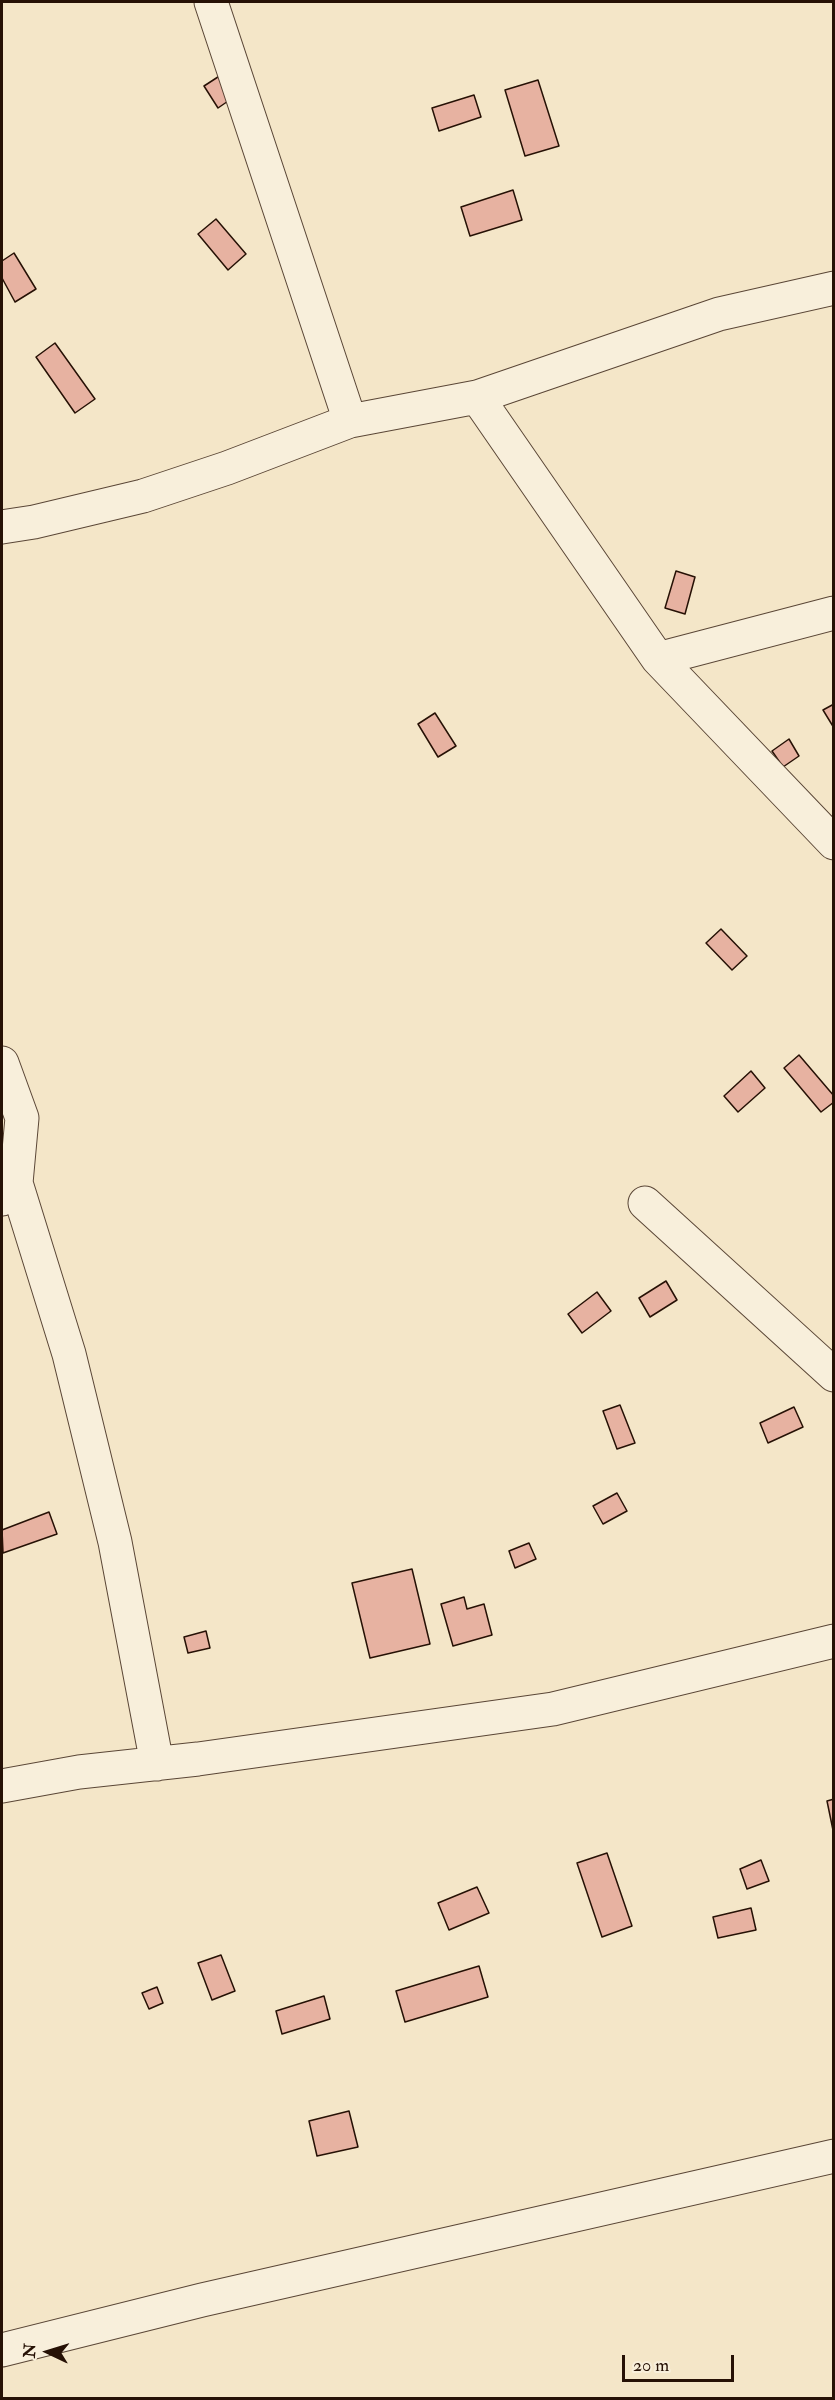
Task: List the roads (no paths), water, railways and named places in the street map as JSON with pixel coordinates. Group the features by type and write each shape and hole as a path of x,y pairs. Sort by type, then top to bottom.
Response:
{"street":[{"path":"211,2 350,421"},
{"path":"2,527 34,522 143,496 228,468 350,421 477,398 719,314 834,288"},
{"path":"477,398 658,659 834,843"},
{"path":"658,659 834,613"},
{"path":"2,1063 22,1118 9,1191 69,1354 116,1542 157,1764"},
{"path":"645,1203 834,1375"},
{"path":"2,1786 79,1772 157,1764 553,1709 834,1641"},
{"path":"2,2350 202,2300 834,2156"}]}
